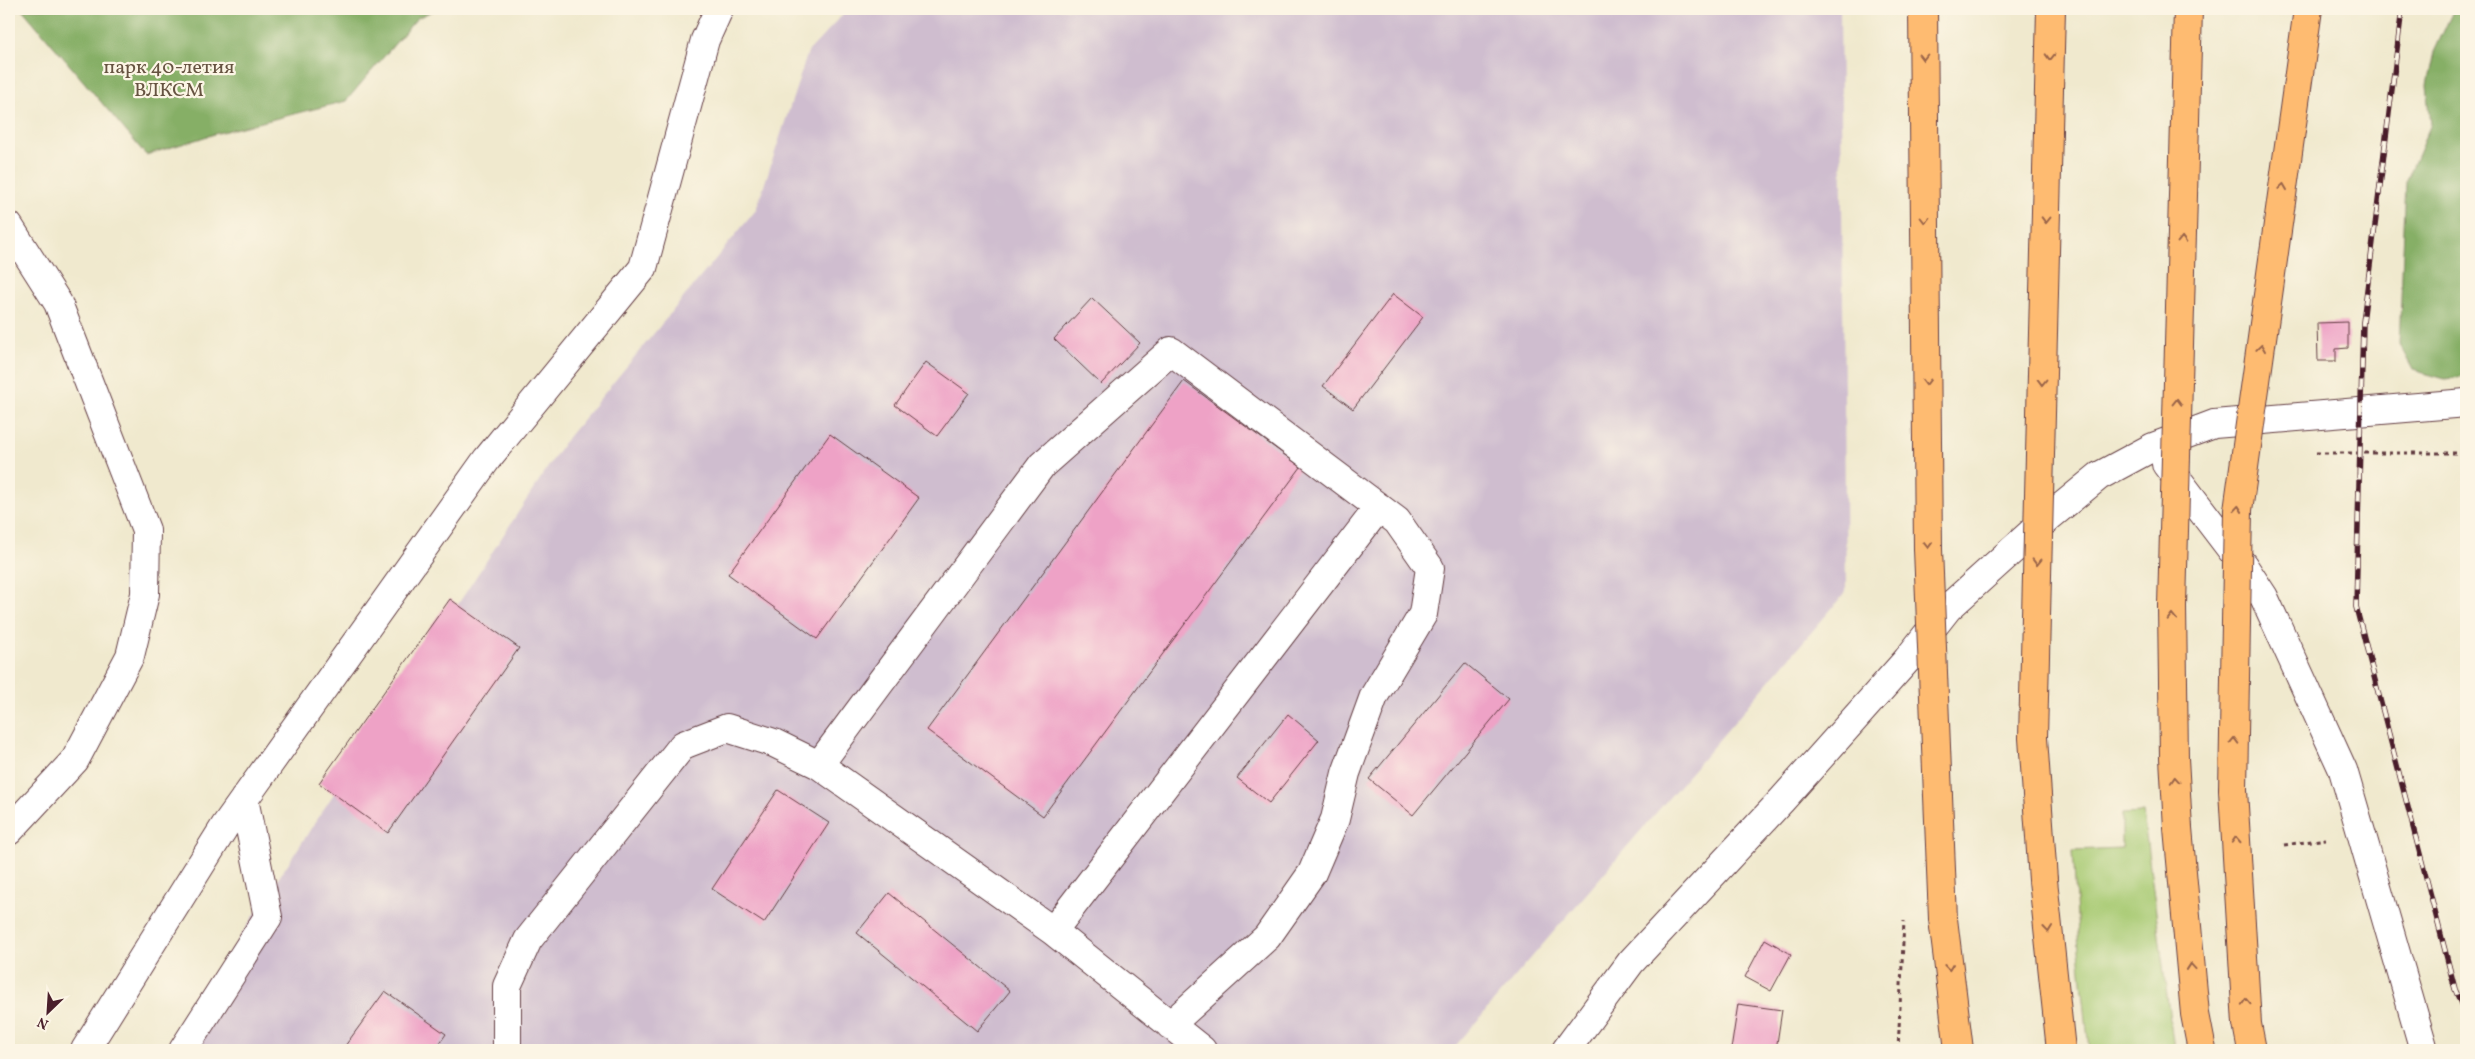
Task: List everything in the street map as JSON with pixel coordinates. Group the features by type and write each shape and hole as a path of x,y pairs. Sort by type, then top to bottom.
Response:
{"main road":[{"path":"1923,9 1928,549 1943,919 1960,1050"},
{"path":"2051,9 2033,738 2043,880 2061,1050"},
{"path":"2188,9 2172,606 2174,758 2178,828 2196,1014 2202,1050"},
{"path":"2252,1050 2247,1024 2234,790 2238,510 2308,9"}],"street":[{"path":"85,1050 225,826 244,799 487,459 643,268 705,40 719,9"},
{"path":"9,226 58,303 146,530 146,540 145,594 130,656 75,760 9,831"},
{"path":"819,765 1042,465 1171,351 1397,521 1430,568 1423,614 1374,696 1346,773 1335,819 1312,873 1267,937 1170,1025"},
{"path":"1546,1050 1789,793 1907,660 1948,608 2049,517 2099,476 2153,447 2214,424 2466,403"},
{"path":"2153,447 2243,565 2264,597 2343,770 2424,1050"},
{"path":"1053,931 1379,507"},
{"path":"507,1050 507,986 528,940 683,745 727,728 774,743 819,765 1053,931 1202,1050"},
{"path":"183,1050 268,917 244,799"},
{"path":"1566,1050 1631,962"}],"path":[{"path":"2314,453 2466,453"},
{"path":"1898,1050 1904,921"}],"shaded area":[{"path":"848,9 1840,9 1846,592 1452,1050 166,1050 565,441 756,210 808,52"}],"green space":[{"name":"парк 40-летия ВЛКСМ","path":"22,9 437,9 417,18 346,101 218,133 146,155"},
{"path":"2454,9 2466,9 2466,376 2445,379 2413,370 2399,344 2406,182 2431,124 2427,85 2434,52"},
{"path":"2143,813 2174,1050 2089,1050 2079,951 2073,850 2122,848 2122,814"}],"building":[{"path":"1393,294 1423,317 1353,409 1323,386"},
{"path":"1092,298 1140,343 1101,384 1054,339"},
{"path":"2348,322 2348,348 2336,349 2336,361 2318,361 2317,323"},
{"path":"926,362 969,393 937,436 895,405"},
{"path":"1184,381 1301,467 1043,816 927,730"},
{"path":"830,434 919,498 817,639 728,574"},
{"path":"450,599 519,648 388,833 319,783"},
{"path":"1465,663 1509,699 1413,815 1369,779"},
{"path":"1288,714 1319,740 1269,803 1237,778"},
{"path":"778,790 829,823 764,923 712,889"},
{"path":"889,893 1010,991 977,1031 857,933"},
{"path":"1765,939 1791,954 1771,991 1745,977"},
{"path":"385,991 446,1034 435,1050 342,1050"},
{"path":"1738,1004 1782,1010 1776,1050 1731,1050"}],"railway":[{"path":"2402,9 2363,322 2356,607 2455,989 2466,1016"}]}
